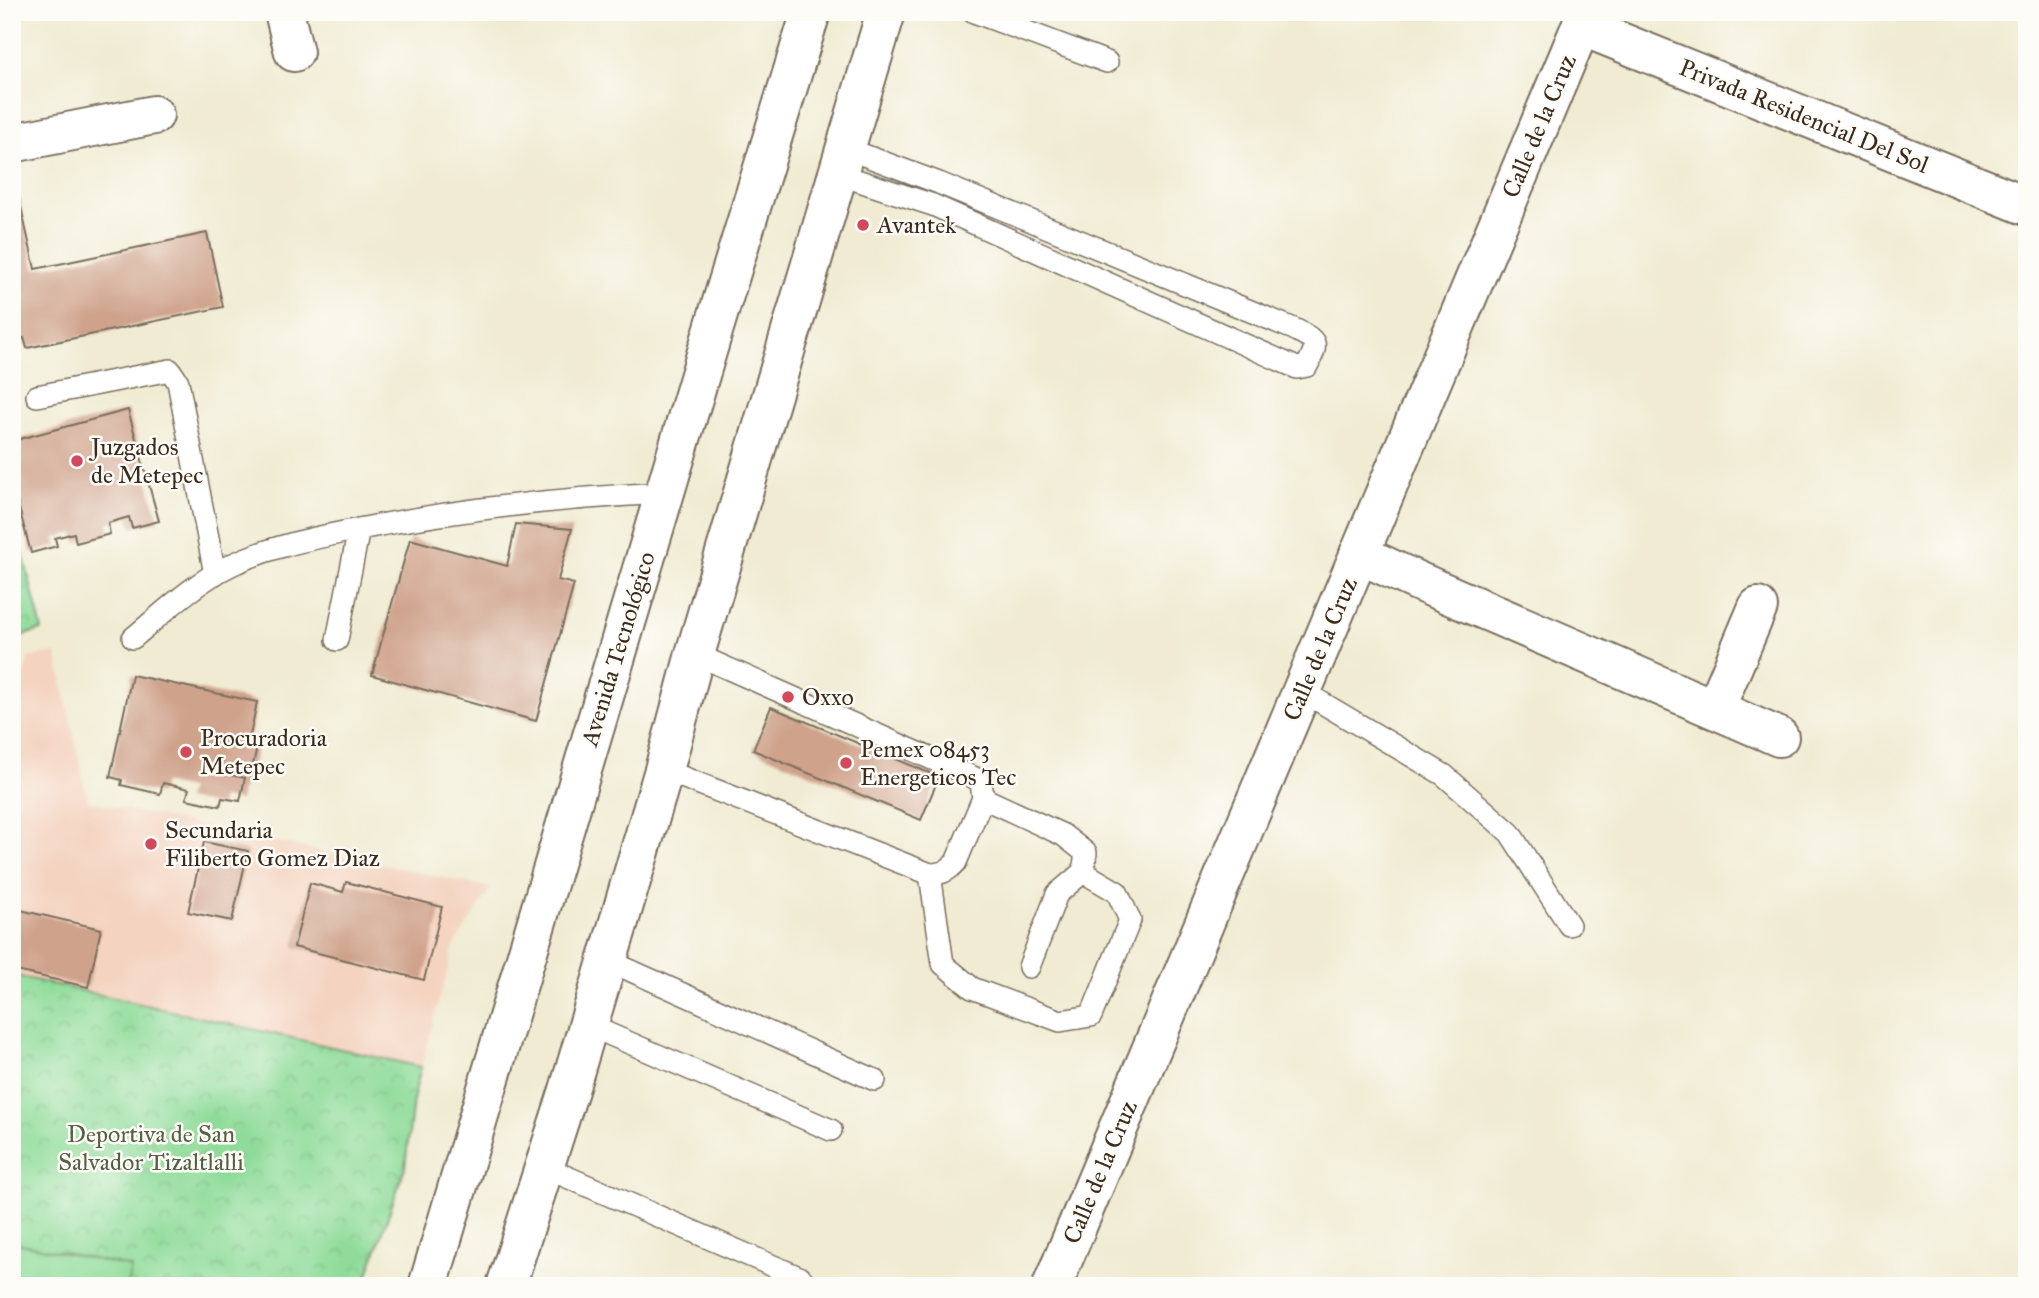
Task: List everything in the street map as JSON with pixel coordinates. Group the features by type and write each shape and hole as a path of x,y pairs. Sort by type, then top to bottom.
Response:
{"main road":[{"path":"284,12 294,52"},
{"name":"Avenida Tecnológico","path":"428,1286 811,12"},
{"path":"506,1286 588,1025 886,12"},
{"name":"Privada Residencial Del Sol","path":"1584,19 2027,206"},
{"name":"Calle de la Cruz","path":"1052,1286 1584,19"},
{"path":"12,143 154,116"},
{"path":"1359,554 1779,737"},
{"path":"1715,709 1758,607"}],"lane":[{"path":"974,12 1107,62"},
{"path":"841,161 939,183 1294,329 1311,338 1316,348 1307,366 1299,369 1293,367 841,161"},
{"path":"37,396 170,370 178,382 215,574"},
{"path":"133,638 203,581 256,554 278,547 468,510 581,498 665,493"},
{"path":"337,640 359,530"},
{"path":"664,770 930,874 948,870 956,862 983,798 981,782 975,778 695,654"},
{"path":"1302,691 1444,775 1510,833 1569,925"},
{"path":"983,798 1063,835 1086,853 1083,872 1057,894 1029,967"},
{"path":"930,874 943,964 972,988 1059,1021 1091,1016 1130,920 1117,892 1083,872"},
{"path":"607,960 875,1080"},
{"path":"588,1025 831,1130"},
{"path":"544,1167 801,1278"}],"shaded area":[{"name":"Secundaria Filiberto Gomez Diaz","path":"56,653 88,801 491,888 454,946 421,1067 12,975 12,736 28,658"}],"green space":[{"path":"12,511 42,630 13,638 12,643"},
{"name":"Deportiva de San Salvador Tizaltlalli","path":"12,975 421,1067 413,1100 405,1167 364,1286 12,1286"},
{"path":"12,1242 131,1267 127,1286 12,1286"}],"building":[{"path":"18,194 35,269 207,233 223,307 27,348 24,338 12,341 12,196"},
{"name":"Juzgados de Metepec","path":"128,410 159,521 132,528 129,517 108,523 110,534 76,543 74,533 55,538 57,546 31,553 12,482 12,441"},
{"path":"516,524 572,529 558,580 574,584 536,721 372,675 410,539 507,566"},
{"name":"Procuradoria Metepec","path":"132,675 257,702 250,736 259,738 252,769 233,766 231,775 245,778 240,801 222,798 220,806 186,799 189,789 163,783 160,794 121,785 122,780 110,777"},
{"name":"Pemex 08453 Energeticos Tec","path":"771,707 939,777 921,820 753,750"},
{"path":"204,842 248,851 232,921 188,912"},
{"path":"346,882 442,907 424,980 294,947 310,883 343,892"},
{"path":"12,908 101,929 88,987 12,970"}],"place":[{"name":"Avantek","path":"863,225"},
{"name":"Juzgados de Metepec","path":"77,461"},
{"name":"Oxxo","path":"788,697"},
{"name":"Procuradoria Metepec","path":"186,752"},
{"name":"Pemex 08453 Energeticos Tec","path":"846,763"},
{"name":"Secundaria Filiberto Gomez Diaz","path":"151,844"}]}
